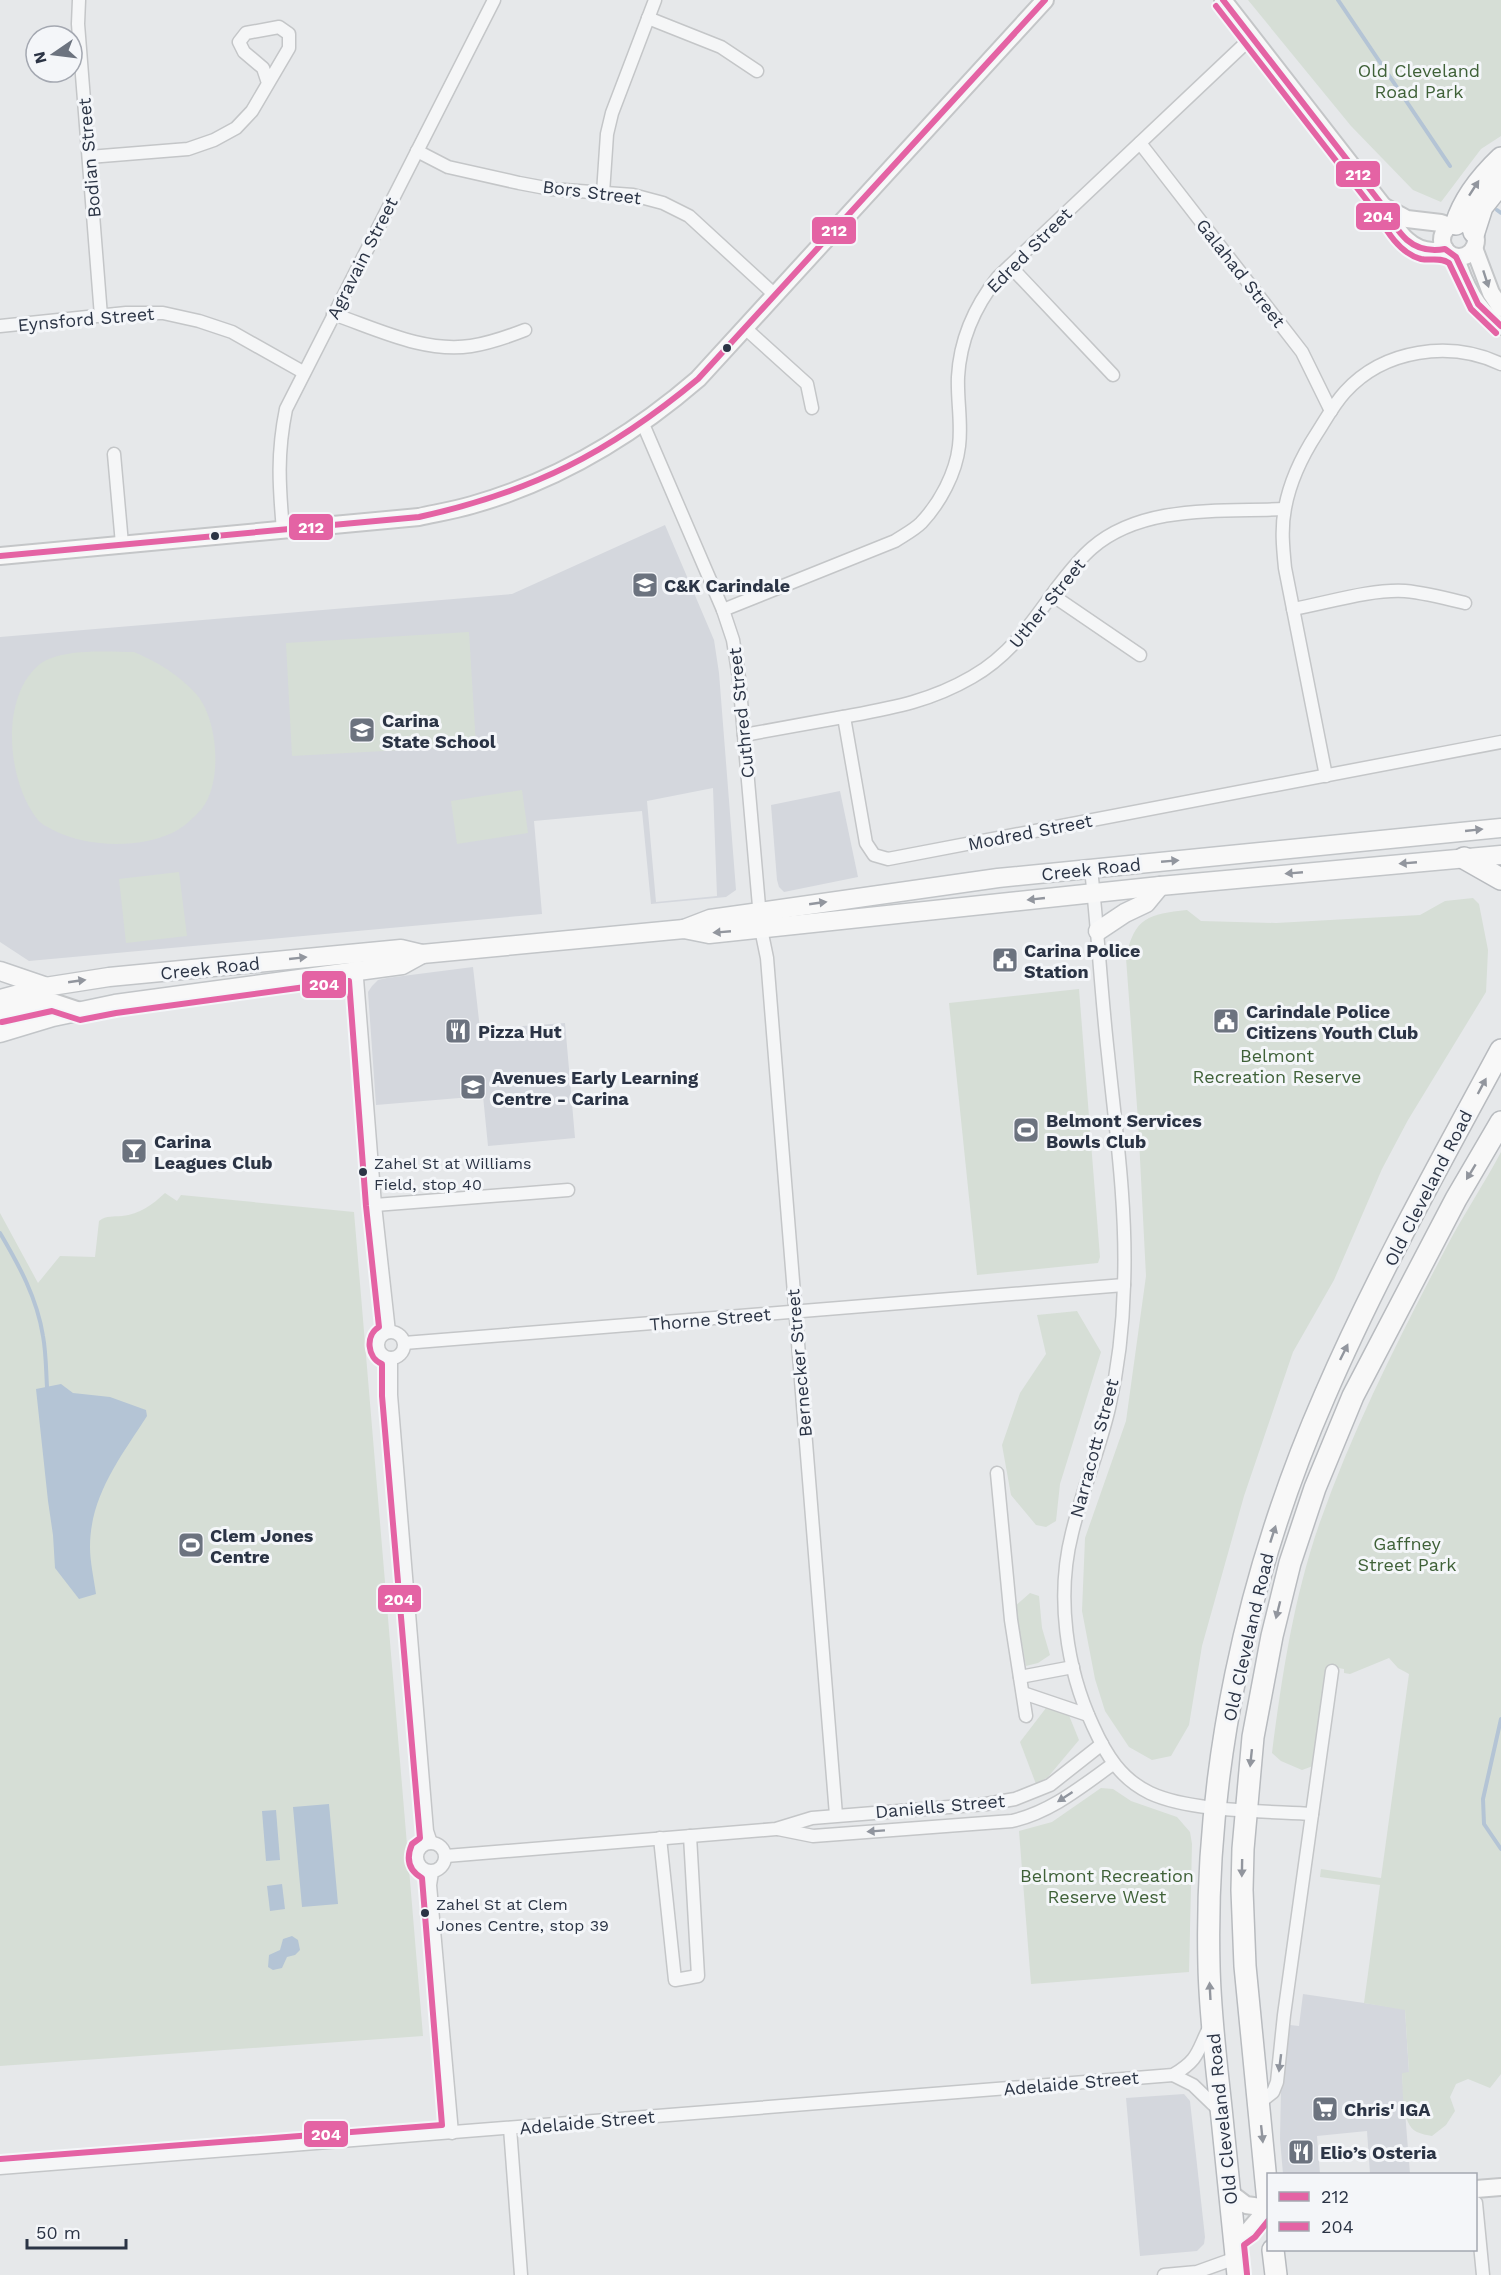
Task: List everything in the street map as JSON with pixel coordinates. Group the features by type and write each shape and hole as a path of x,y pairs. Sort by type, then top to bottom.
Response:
{"highway":[{"path":"1464,233 1471,192 1501,158"},
{"path":"1464,233 1501,183"},
{"path":"1464,858 1501,879"},
{"name":"Old Cleveland Road","path":"1236,2258 1208,1965 1215,1807 1229,1713 1252,1607 1264,1561 1302,1450 1342,1357 1501,1050"},
{"name":"Old Cleveland Road","path":"1267,2182 1243,1926 1243,1849 1253,1737 1269,1646 1290,1563 1315,1488 1339,1429 1372,1358 1456,1199 1501,1122"},
{"path":"1274,2251 1276,2275"}],"main road":[{"name":"Creek Road","path":"760,920 952,884 1501,828"},
{"name":"Creek Road","path":"0,999 45,987 109,977 356,962 402,965 422,954 684,929 710,919 760,920 1094,893 1501,855"},
{"path":"1098,931 1125,913 1146,903 1160,886"},
{"name":"Creek Road","path":"0,1033 35,1021 115,1004 356,962"},
{"path":"0,971 45,987"}],"street":[{"name":"Bodian Street","path":"79,0 78,24 101,316"},
{"name":"Agravain Street","path":"283,530 278,476 280,439 286,408 494,0"},
{"path":"603,193 612,113 655,0"},
{"path":"0,556 419,517 472,505 533,484 576,464 643,424 698,378 1045,0"},
{"path":"1223,0 1383,206 1396,229 1413,245 1434,252 1467,256 1464,233"},
{"path":"648,18 721,47 757,71"},
{"path":"89,156 188,149 214,140 236,128 252,111 268,83 288,48 289,34 279,27 246,33 239,42 244,52 263,68 268,83"},
{"name":"Edred Street","path":"723,610 895,541 920,524 951,477 959,446 958,377 963,349 971,321 984,295 1010,266 1252,37"},
{"name":"Galahad Street","path":"1140,143 1302,352 1331,411"},
{"name":"Bors Street","path":"417,151 448,167 484,176 551,189 633,195 663,203 689,216 775,295"},
{"path":"1383,206 1407,219 1441,223 1464,233 1491,293 1501,308"},
{"path":"1464,233 1444,234 1450,253 1478,304 1501,326"},
{"path":"1010,266 1113,375"},
{"name":"Eynsford Street","path":"0,326 101,316 163,313 199,321 232,332 303,372"},
{"path":"333,314 417,343 442,347 470,346 500,340 525,330"},
{"path":"745,328 807,384 813,408"},
{"path":"1326,776 1285,567 1282,540 1284,509 1302,456 1345,392 1362,376 1387,363 1418,353 1446,350 1473,353 1501,364"},
{"name":"Cuthred Street","path":"643,424 723,610 733,640 739,678 760,920"},
{"path":"114,454 122,544"},
{"name":"Uther Street","path":"744,735 904,706 945,692 974,676 1004,655 1026,630 1072,568 1092,548 1111,534 1140,521 1167,514 1284,509"},
{"path":"1293,609 1377,593 1403,591 1429,594 1465,603"},
{"path":"1052,595 1140,655"},
{"name":"Modred Street","path":"844,717 866,843 874,855 888,859 1501,742"},
{"name":"Narracott Street","path":"1091,869 1123,1218 1124,1285 1122,1320 1109,1408 1067,1554 1066,1627 1073,1667 1088,1715 1102,1744"},
{"name":"Bernecker Street","path":"760,920 767,958 836,1815"},
{"path":"356,962 375,1205 389,1332"},
{"path":"0,1013 53,1002 80,1011"},
{"path":"375,1205 568,1190"},
{"name":"Thorne Street","path":"404,1343 1124,1285"},
{"path":"389,1332 400,1335 404,1343 399,1355 391,1358 382,1355 378,1347 381,1336 389,1332"},
{"path":"391,1358 391,1395 426,1819 431,1843"},
{"path":"997,1473 1011,1620 1026,1716"},
{"path":"1020,1677 1073,1667"},
{"path":"1259,2103 1273,2092 1277,2084 1284,2015 1332,1671"},
{"path":"1023,1693 1088,1715"},
{"path":"1102,1744 1113,1764 1127,1779 1151,1793 1172,1800 1215,1807 1312,1814"},
{"name":"Daniells Street","path":"446,1856 776,1829 812,1818 1015,1799 1050,1785 1102,1744"},
{"name":"Daniells Street","path":"776,1829 813,1836 1012,1821 1039,1813 1063,1800 1113,1764"},
{"path":"660,1838 675,1980 699,1976 690,1836"},
{"path":"431,1843 438,1844 444,1849 446,1856 445,1864 439,1870 432,1872 420,1867 417,1855 420,1848 431,1843"},
{"path":"432,1872 430,1885 452,2133"},
{"path":"1173,2075 1197,2057 1212,2022"},
{"path":"1173,2075 1193,2085 1221,2112"},
{"name":"Adelaide Street","path":"0,2168 1173,2075"},
{"path":"510,2128 521,2275"},
{"path":"1477,2189 1501,2187"},
{"path":"1230,2192 1246,2205 1267,2208"},
{"path":"1164,2275 1199,2274 1236,2258 1249,2230 1267,2210"},
{"path":"1477,2213 1483,2275"}],"shaded area":[{"name":"Carina State School","path":"665,525 714,640 719,673 736,890 726,897 651,904 642,811 534,821 542,914 29,961 0,942 0,637 512,594","holes":["713,788 717,896 656,902 647,801"]},
{"path":"840,791 858,877 784,892 777,880 771,805"},
{"path":"473,967 480,1029 565,1023 575,1138 488,1146 483,1096 376,1105 368,992 372,986 378,980 387,978"},
{"path":"1303,1994 1405,2009 1409,2073 1402,2074 1410,2173 1370,2173 1367,2131 1317,2136 1320,2173 1283,2173 1280,2139 1281,2090 1290,2025 1299,2026"},
{"path":"1184,2094 1190,2101 1204,2244 1197,2251 1140,2256 1126,2098"}],"green space":[{"name":"Old Cleveland Road Park","path":"1248,0 1501,0 1501,136 1481,149 1441,202 1413,190 1351,126"},
{"path":"469,632 476,746 292,756 286,643"},
{"path":"85,652 134,652 175,675 197,695 204,707 214,738 215,755 215,773 206,803 182,827 144,842 96,843 66,836 39,821 27,803 19,783 12,739 13,717 18,696 27,678 40,664 50,659"},
{"path":"522,790 528,833 457,844 451,801"},
{"path":"179,872 187,936 126,943 119,879"},
{"name":"Belmont Recreation Reserve","path":"1473,898 1479,904 1488,950 1486,992 1408,1120 1382,1169 1334,1280 1293,1352 1244,1496 1202,1646 1189,1725 1171,1756 1152,1760 1129,1747 1105,1711 1095,1679 1082,1611 1085,1538 1126,1421 1146,1276 1138,1120 1126,958 1129,944 1145,920 1163,913 1187,910 1201,921 1276,923 1420,915 1445,901"},
{"name":"Belmont Services Bowls Club","path":"1079,989 1100,1257 1098,1263 977,1275 949,1003"},
{"name":"Gaffney Street Park","path":"1501,1152 1501,2074 1490,2088 1468,2079 1456,2084 1450,2097 1455,2111 1446,2125 1432,2136 1419,2133 1412,2128 1405,2114 1402,2073 1409,2072 1405,2010 1364,2003 1380,1885 1320,1877 1321,1869 1381,1878 1409,1674 1398,1668 1389,1658 1350,1674 1344,1673 1344,1669 1328,1666 1313,1766 1302,1770 1281,1761 1272,1753 1296,1607 1311,1550 1333,1486 1363,1416 1412,1314"},
{"name":"Clem Jones Centre","path":"165,1193 177,1201 181,1195 354,1212 423,2036 0,2066 0,1213 38,1283 60,1256 95,1257 99,1221 107,1217 140,1211"},
{"path":"1077,1311 1101,1352 1060,1484 1056,1521 1046,1527 1036,1525 1011,1495 1002,1445 1020,1393 1046,1354 1037,1315"},
{"path":"1030,1593 1039,1596 1042,1628 1050,1655 1038,1663 1026,1666 1015,1606"},
{"path":"1046,1708 1068,1713 1079,1740 1048,1777 1036,1784 1020,1742"},
{"name":"Belmont Recreation Reserve West","path":"1101,1788 1113,1789 1131,1801 1177,1817 1190,1832 1192,1844 1189,1972 1031,1984 1019,1831 1052,1822"}],"water":[{"path":"61,1384 73,1393 110,1397 146,1410 147,1416 117,1462 101,1494 91,1528 90,1547 96,1594 79,1599 55,1568 36,1389"},
{"path":"329,1804 338,1904 302,1907 293,1807"},
{"path":"276,1810 280,1860 266,1861 262,1811"},
{"path":"282,1884 285,1909 270,1911 267,1886"},
{"path":"292,1936 298,1940 300,1950 295,1955 287,1957 282,1968 273,1970 268,1967 269,1955 280,1950 283,1939"}],"waterway":[{"path":"1338,0 1450,166"},
{"path":"1497,210 1501,213"},
{"path":"0,1233 20,1270 36,1308 44,1342 47,1387"},
{"path":"1501,1719 1483,1799 1484,1824 1501,1849"}],"transit line":[{"name":"212","path":"0,556 419,517 460,507 533,482 600,449 633,428 698,379 1045,0"},
{"name":"212","path":"1223,0 1383,206 1400,233 1414,245 1423,249 1445,249 1456,257 1478,304 1501,326"},
{"name":"204","path":"1216,6 1375,211 1394,240 1413,256 1449,263 1471,309 1496,333"},
{"name":"204","path":"0,2159 442,2125 422,1878 411,1867 409,1859 412,1844 420,1838 382,1396 382,1364 373,1357 370,1346 371,1335 379,1327 366,1206 349,981 80,1020 52,1011 2,1022"},
{"name":"204","path":"1247,2274 1244,2245 1255,2237 1267,2222"}],"place":[{"name":"C&K Carindale","path":"645,585"},
{"name":"Carina State School","path":"362,730"},
{"name":"Carina Police Station","path":"1005,960"},
{"name":"Carindale Police Citizens Youth Club","path":"1226,1021"},
{"name":"Pizza Hut","path":"458,1031"},
{"name":"Avenues Early Learning Centre - Carina","path":"473,1087"},
{"name":"Belmont Services Bowls Club","path":"1026,1130"},
{"name":"Carina Leagues Club","path":"134,1151"},
{"name":"Zahel St at Williams Field, stop 40","path":"363,1172"},
{"name":"Clem Jones Centre","path":"191,1545"},
{"name":"Zahel St at Clem Jones Centre, stop 39","path":"425,1913"},
{"name":"Chris' IGA","path":"1325,2109"},
{"name":"Elio’s Osteria","path":"1301,2152"}]}
